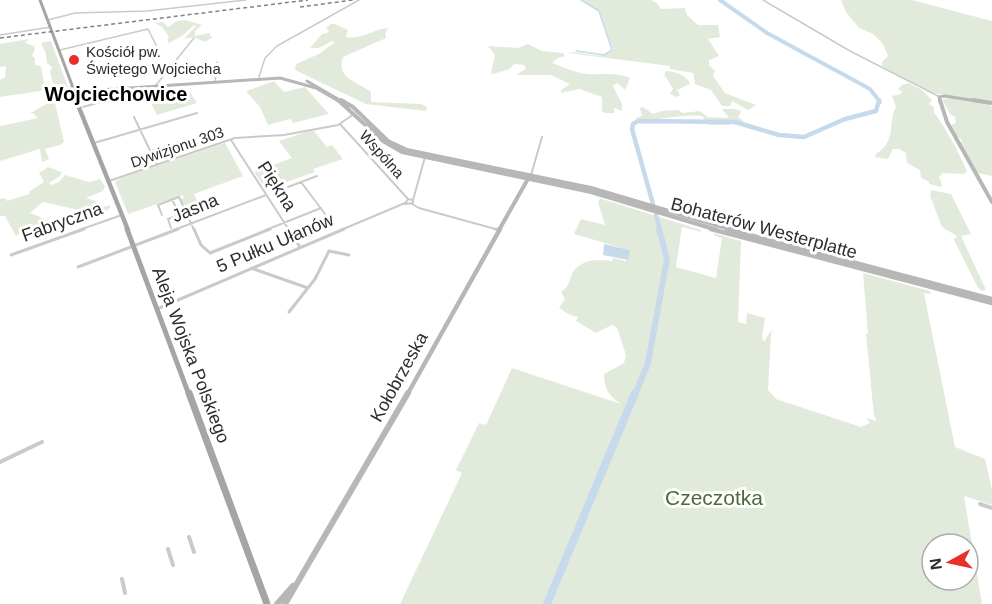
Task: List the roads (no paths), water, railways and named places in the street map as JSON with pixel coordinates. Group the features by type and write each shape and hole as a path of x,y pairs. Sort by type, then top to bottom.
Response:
{"main road":[{"name":"Aleja Wojska Polskiego","path":"40,0 72,85 83,107 85,118"},
{"path":"77,93 259,77 288,77 311,83 353,107 388,141 404,149 530,176"},
{"path":"77,93 215,81 274,78 293,80 309,86 356,113 386,144 398,151 530,176"},
{"name":"Aleja Wojska Polskiego","path":"77,93 267,604"},
{"path":"992,103 940,97 949,127 992,202"},
{"name":"Kołobrzeska","path":"285,604 530,176"},
{"name":"Bohaterów Westerplatte","path":"530,176 992,301"},
{"name":"Kołobrzeska","path":"277,604 297,582"}],"street":[{"path":"48,20 77,13 147,11 246,0"},
{"path":"259,77 265,58 277,46 359,0"},
{"path":"763,0 850,51 940,97"},
{"path":"0,35 51,27"},
{"path":"60,51 148,29 158,49"},
{"path":"156,85 194,39"},
{"path":"215,81 216,62"},
{"path":"83,107 135,92 140,88"},
{"path":"94,143 197,113"},
{"name":"Dywizjonu 303","path":"109,181 231,140 284,135 340,124 347,117 356,113"},
{"path":"134,117 157,165"},
{"name":"Wspólna","path":"340,124 408,199"},
{"path":"530,176 538,159 538,148 542,137"},
{"name":"Piękna","path":"231,140 300,247"},
{"path":"412,202 425,157"},
{"path":"288,187 317,176"},
{"path":"301,182 325,214"},
{"name":"Jasna","path":"78,267 267,195"},
{"path":"162,215 158,205 179,197 201,245 210,253 321,208"},
{"path":"172,199 177,210"},
{"path":"405,203 408,199 419,208 499,230"},
{"path":"405,203 412,202"},
{"name":"5 Pułku Ułanów","path":"157,309 405,203"},
{"path":"171,228 168,219 185,213"},
{"name":"Fabryczna","path":"11,255 122,215"},
{"path":"289,312 317,277 329,251 350,255"},
{"path":"251,268 308,288"},
{"path":"0,462 42,442"},
{"path":"980,504 992,508"},
{"path":"189,537 194,552"},
{"path":"168,549 173,565"},
{"path":"122,579 125,593"}],"water":[{"path":"604,244 630,250 628,260 603,255"}],"waterway":[{"path":"576,51 604,55 612,50 599,11 581,0"},
{"name":"Czeczotka","path":"720,0 767,33 870,89 879,101"},
{"name":"Czeczotka","path":"653,204 632,129 633,124 638,121 735,122 779,135 804,137 845,119 876,111 879,101"},
{"name":"Czeczotka","path":"656,215 660,230"},
{"name":"Czeczotka","path":"635,395 648,363 667,259 659,229"},
{"name":"Czeczotka","path":"547,604 635,393"}],"railway":[{"path":"0,38 308,0"},
{"path":"300,7 353,0"}],"place":[{"name":"Kościół pw. Świętego Wojciecha","path":"74,60"}],"district":[{"name":"Wojciechowice","path":"116,94"}]}
